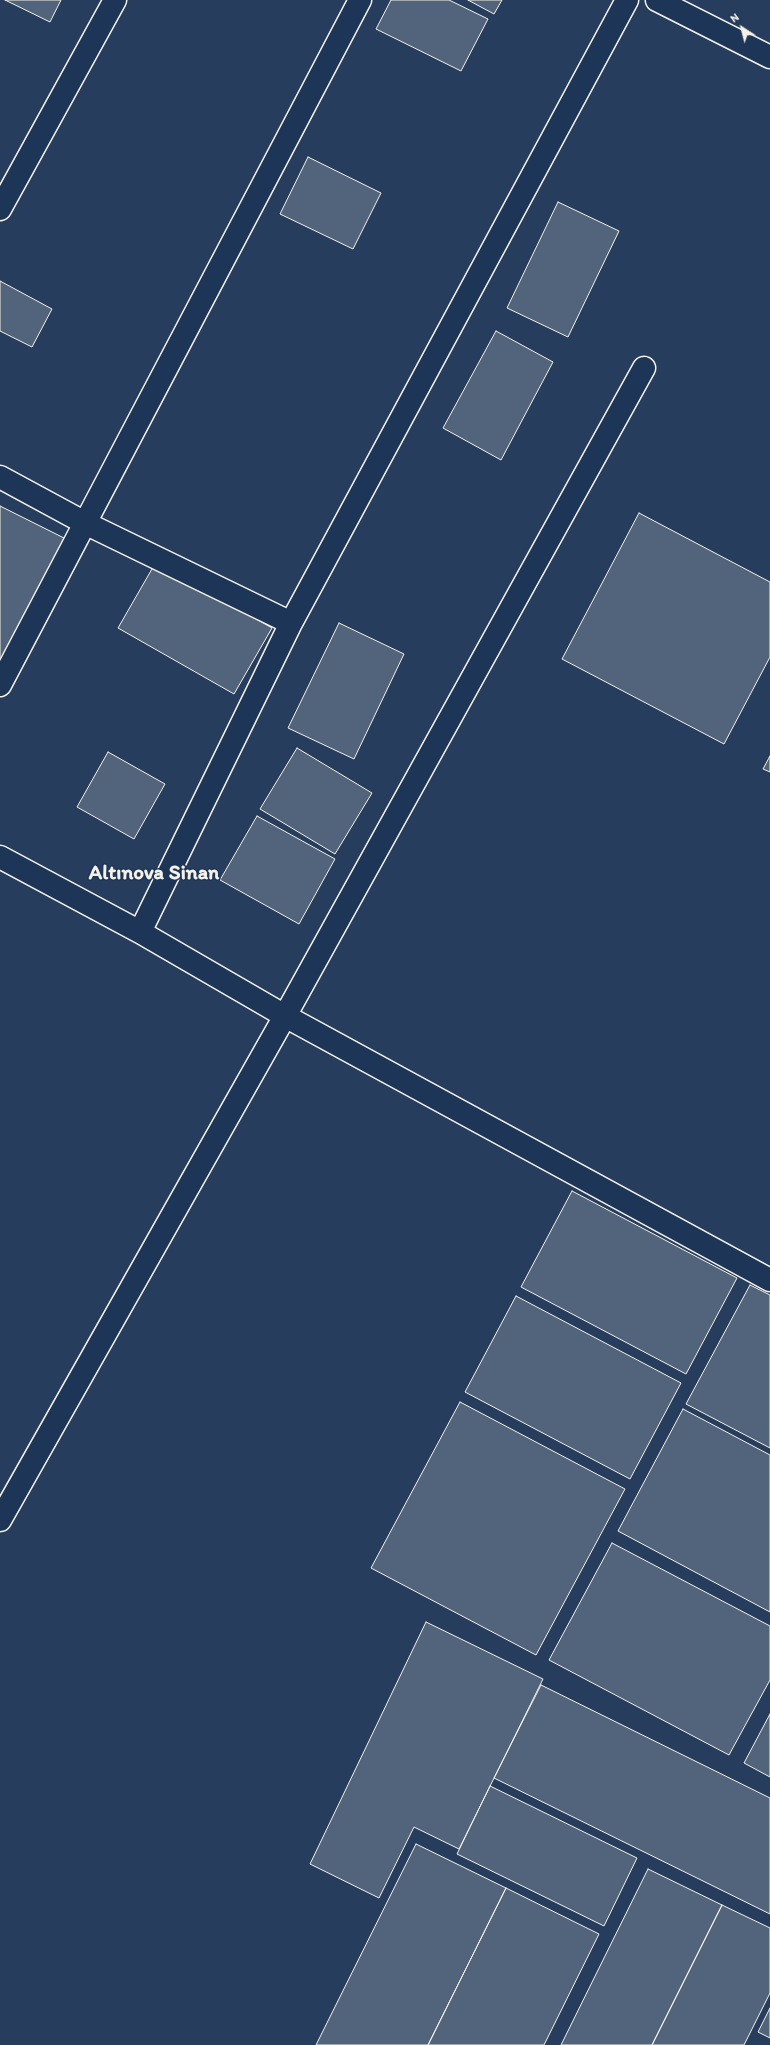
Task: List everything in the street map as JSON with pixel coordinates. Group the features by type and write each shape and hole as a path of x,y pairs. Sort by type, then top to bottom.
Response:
{"street":[{"path":"0,209 114,0"},
{"path":"0,684 360,0"},
{"path":"140,932 291,623 627,0"},
{"path":"657,0 770,57"},
{"path":"0,1520 284,1016 644,368"},
{"path":"0,477 85,523 291,623"},
{"path":"0,857 140,932 284,1016 770,1280"}],"building":[{"path":"5,0 61,0 50,22"},
{"path":"391,0 449,0 488,19 461,71 376,29"},
{"path":"468,0 502,0 494,14"},
{"path":"308,157 381,193 353,249 280,214"},
{"path":"558,202 619,231 568,337 507,308"},
{"path":"0,281 52,309 32,347 0,331"},
{"path":"496,331 553,362 501,460 443,428"},
{"path":"0,506 80,546 0,672"},
{"path":"639,513 770,582 770,657 724,744 562,659"},
{"path":"156,562 272,628 234,694 118,628"},
{"path":"339,623 404,654 354,759 288,728"},
{"path":"297,748 372,793 335,854 260,809"},
{"path":"108,752 165,784 134,839 77,807"},
{"path":"770,756 770,772 763,769"},
{"path":"257,816 335,859 299,924 220,880"},
{"path":"572,1191 737,1278 686,1374 521,1287"},
{"path":"750,1285 770,1295 770,1448 686,1404"},
{"path":"516,1296 681,1383 630,1479 465,1392"},
{"path":"460,1402 625,1489 536,1655 371,1568"},
{"path":"683,1409 770,1455 770,1612 618,1531"},
{"path":"612,1543 770,1626 770,1680 729,1755 549,1660"},
{"path":"426,1622 543,1679 459,1849 414,1827 379,1898 310,1864"},
{"path":"541,1685 770,1798 770,1914 494,1778"},
{"path":"770,1714 770,1777 744,1763"},
{"path":"490,1786 637,1858 604,1926 457,1854"},
{"path":"416,1844 506,1888 428,2045 316,2045"},
{"path":"648,1869 722,1905 652,2045 561,2045"},
{"path":"506,1888 599,1934 544,2045 428,2045"},
{"path":"722,1905 770,1928 770,1993 744,2045 652,2045"},
{"path":"770,2008 770,2038 758,2032"}],"district":[{"name":"Altınova Sinan","path":"154,874"}]}
